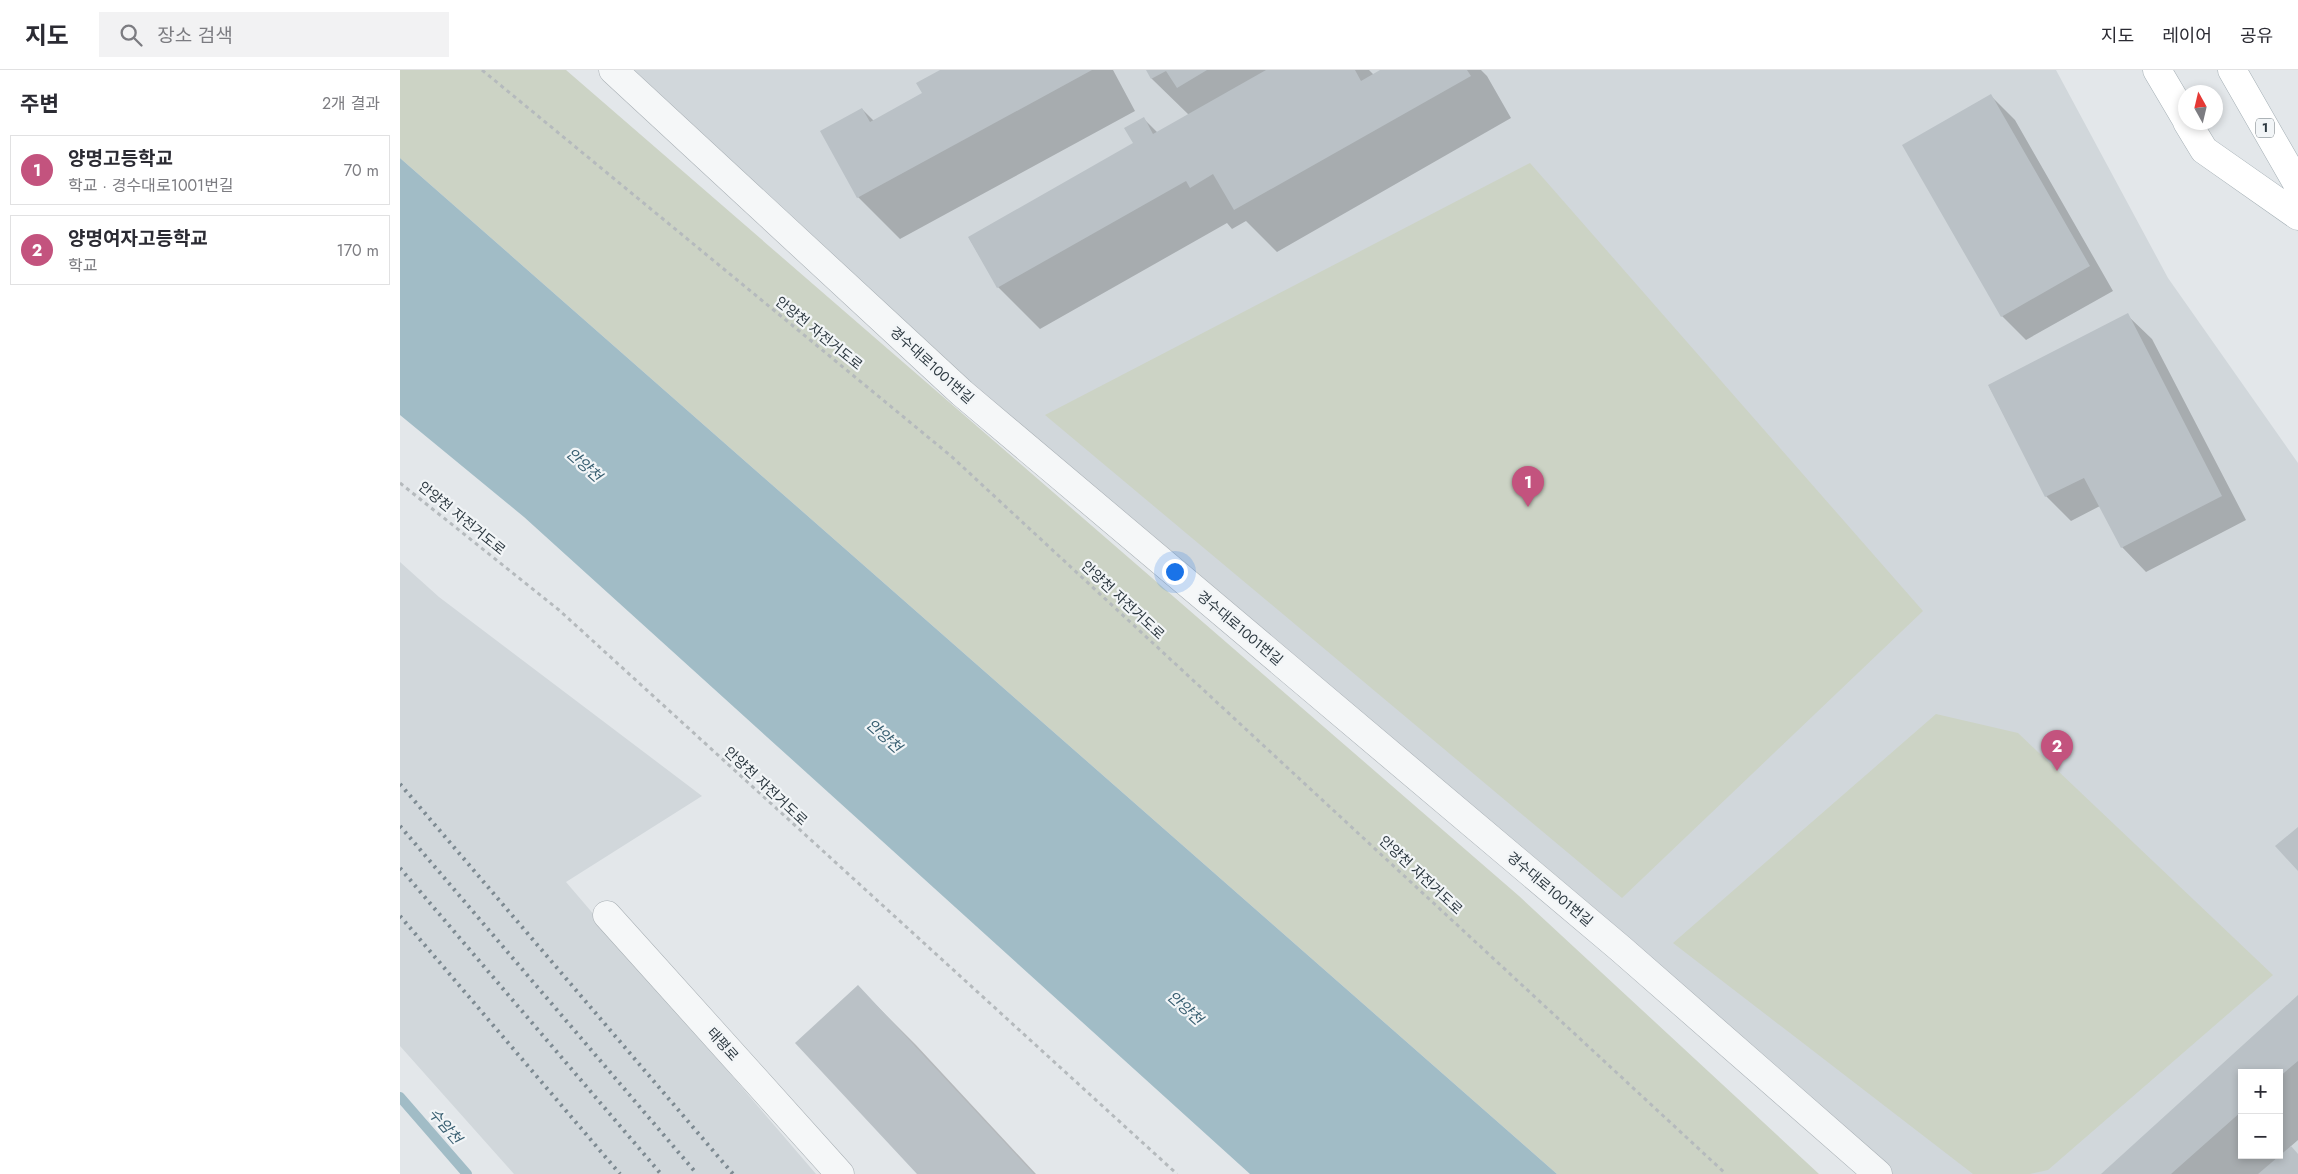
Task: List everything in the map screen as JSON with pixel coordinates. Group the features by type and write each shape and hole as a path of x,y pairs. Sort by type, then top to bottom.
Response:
{"main road":[{"path":"2157,70 2178,105"},
{"name":"1","path":"2232,70 2298,186"},
{"path":"2192,130 2204,150 2298,216"}],"street":[{"name":"경수대로1001번길","path":"613,70 962,394 1621,949 1878,1174"},
{"name":"태평로","path":"606,915 840,1174"}],"path":[{"name":"안양천 자전거도로","path":"482,70 951,456 1726,1174"},
{"name":"안양천 자전거도로","path":"400,483 559,610 1177,1174"}],"shaded area":[{"path":"400,70 566,70 1519,896 1819,1174 1557,1174 400,158"},
{"path":"613,70 2056,70 2168,278 2298,463 2298,1174 1878,1174 962,393"},
{"path":"1530,163 1923,611 1622,898 1045,415"},
{"path":"400,562 439,597 702,796 566,882 816,1174 514,1174 400,1046"},
{"path":"1936,714 2018,733 2273,975 2048,1170 2030,1174 1973,1174 1673,943"}],"water":[{"name":"안양천","path":"400,158 1557,1174 1250,1174 524,517 400,415"}],"building":[{"path":"940,70 1092,70 857,198 820,131 862,108 870,122 922,93 916,83"},
{"path":"1146,70 1207,70 1177,88 1166,71 1151,79"},
{"path":"1266,70 1355,70 1361,81 1380,70 1467,70 1471,76 1234,210 1213,174 1190,188 1186,181 997,288 968,237 1133,143 1124,128 1144,117 1153,134"},
{"path":"1991,94 2090,266 2001,317 1902,145"},
{"path":"2128,313 2222,496 2121,548 2084,478 2045,497 1988,385"},
{"path":"2298,827 2298,871 2275,846"},
{"path":"858,985 1034,1174 917,1174 795,1043"},
{"path":"2298,995 2298,1061 2283,1074 2283,1069 2238,1069 2238,1115 2171,1174 2101,1174"},
{"path":"2291,1146 2298,1154 2298,1174 2258,1174 2276,1159 2283,1159 2283,1153"}],"waterway":[{"name":"수암천","path":"400,1097 467,1174"}],"railway":[{"path":"400,784 733,1174"},
{"path":"400,826 697,1174"},
{"path":"400,868 661,1174"},
{"path":"400,916 620,1174"}],"place":[{"name":"양명고등학교","path":"1528,507"},
{"name":"양명여자고등학교","path":"2057,771"}]}
